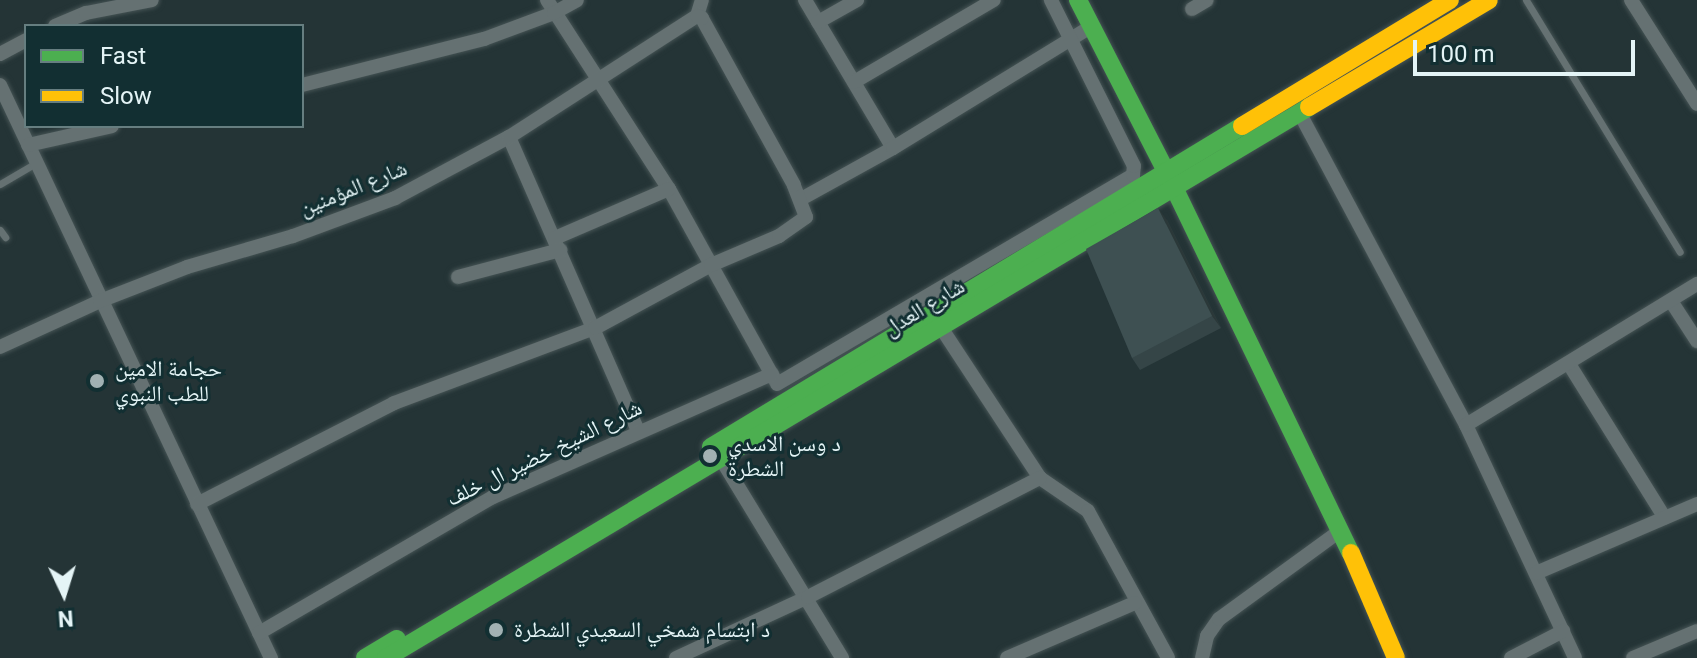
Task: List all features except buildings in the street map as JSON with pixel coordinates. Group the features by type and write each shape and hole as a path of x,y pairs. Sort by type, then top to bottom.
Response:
{"street":[{"path":"60,24 86,13 152,0"},
{"path":"304,84 484,39 550,7 577,0"},
{"path":"197,504 394,403 595,328 711,265 779,236 806,217 801,199 702,18 697,16 702,0"},
{"path":"805,0 893,148"},
{"path":"818,22 857,0"},
{"path":"854,82 994,0"},
{"path":"1051,0 1072,38"},
{"path":"1078,0 1341,530 1396,658"},
{"path":"1192,9 1207,0"},
{"name":"شارع العدل","path":"386,658 940,326 1450,0"},
{"name":"شارع العدل","path":"365,658 778,386 1299,112 1489,0"},
{"path":"1631,0 1697,104"},
{"path":"550,7 669,189 778,386"},
{"name":"شارع المؤمنين","path":"0,347 100,301 187,267 356,216 509,137 697,16"},
{"path":"801,199 893,148 1092,26"},
{"name":"شارع الشيخ خضير ال خلف","path":"259,633 493,497 638,431 778,386 1133,175 1134,166 1072,38"},
{"path":"0,54 24,41"},
{"path":"0,85 271,658"},
{"path":"1299,112 1466,425 1575,658"},
{"path":"28,145 103,128"},
{"path":"509,137 638,431"},
{"path":"458,277 558,244 669,189"},
{"path":"1466,425 1697,284"},
{"path":"1671,301 1697,341"},
{"path":"940,326 1040,478 1088,511 1111,549 1135,603 1168,658"},
{"path":"1569,364 1665,518"},
{"path":"720,457 808,597 842,658"},
{"path":"676,658 808,597 1040,478"},
{"path":"1536,573 1697,504"},
{"path":"1202,658 1207,636 1219,619 1341,530"},
{"path":"1007,658 1135,603"},
{"path":"1511,658 1563,631"},
{"path":"1633,658 1697,631"}],"lane":[{"path":"1526,0 1680,252"},
{"path":"0,184 36,163"}],"traffic: fast":[{"path":"1078,0 1166,171 1351,553"},
{"path":"386,658 1309,107"},
{"path":"711,447 1242,126"},
{"path":"365,658 397,639"}],"traffic: slow":[{"path":"1242,126 1450,0"},
{"path":"1309,107 1489,0"},
{"path":"1351,553 1396,658"}],"place":[{"name":"حجامة الامين للطب النبوي","path":"97,381"},
{"name":"د وسن الاسدي الشطرة","path":"710,456"},
{"name":"د ابتسام شمخي السعيدي الشطرة","path":"496,630"}]}
